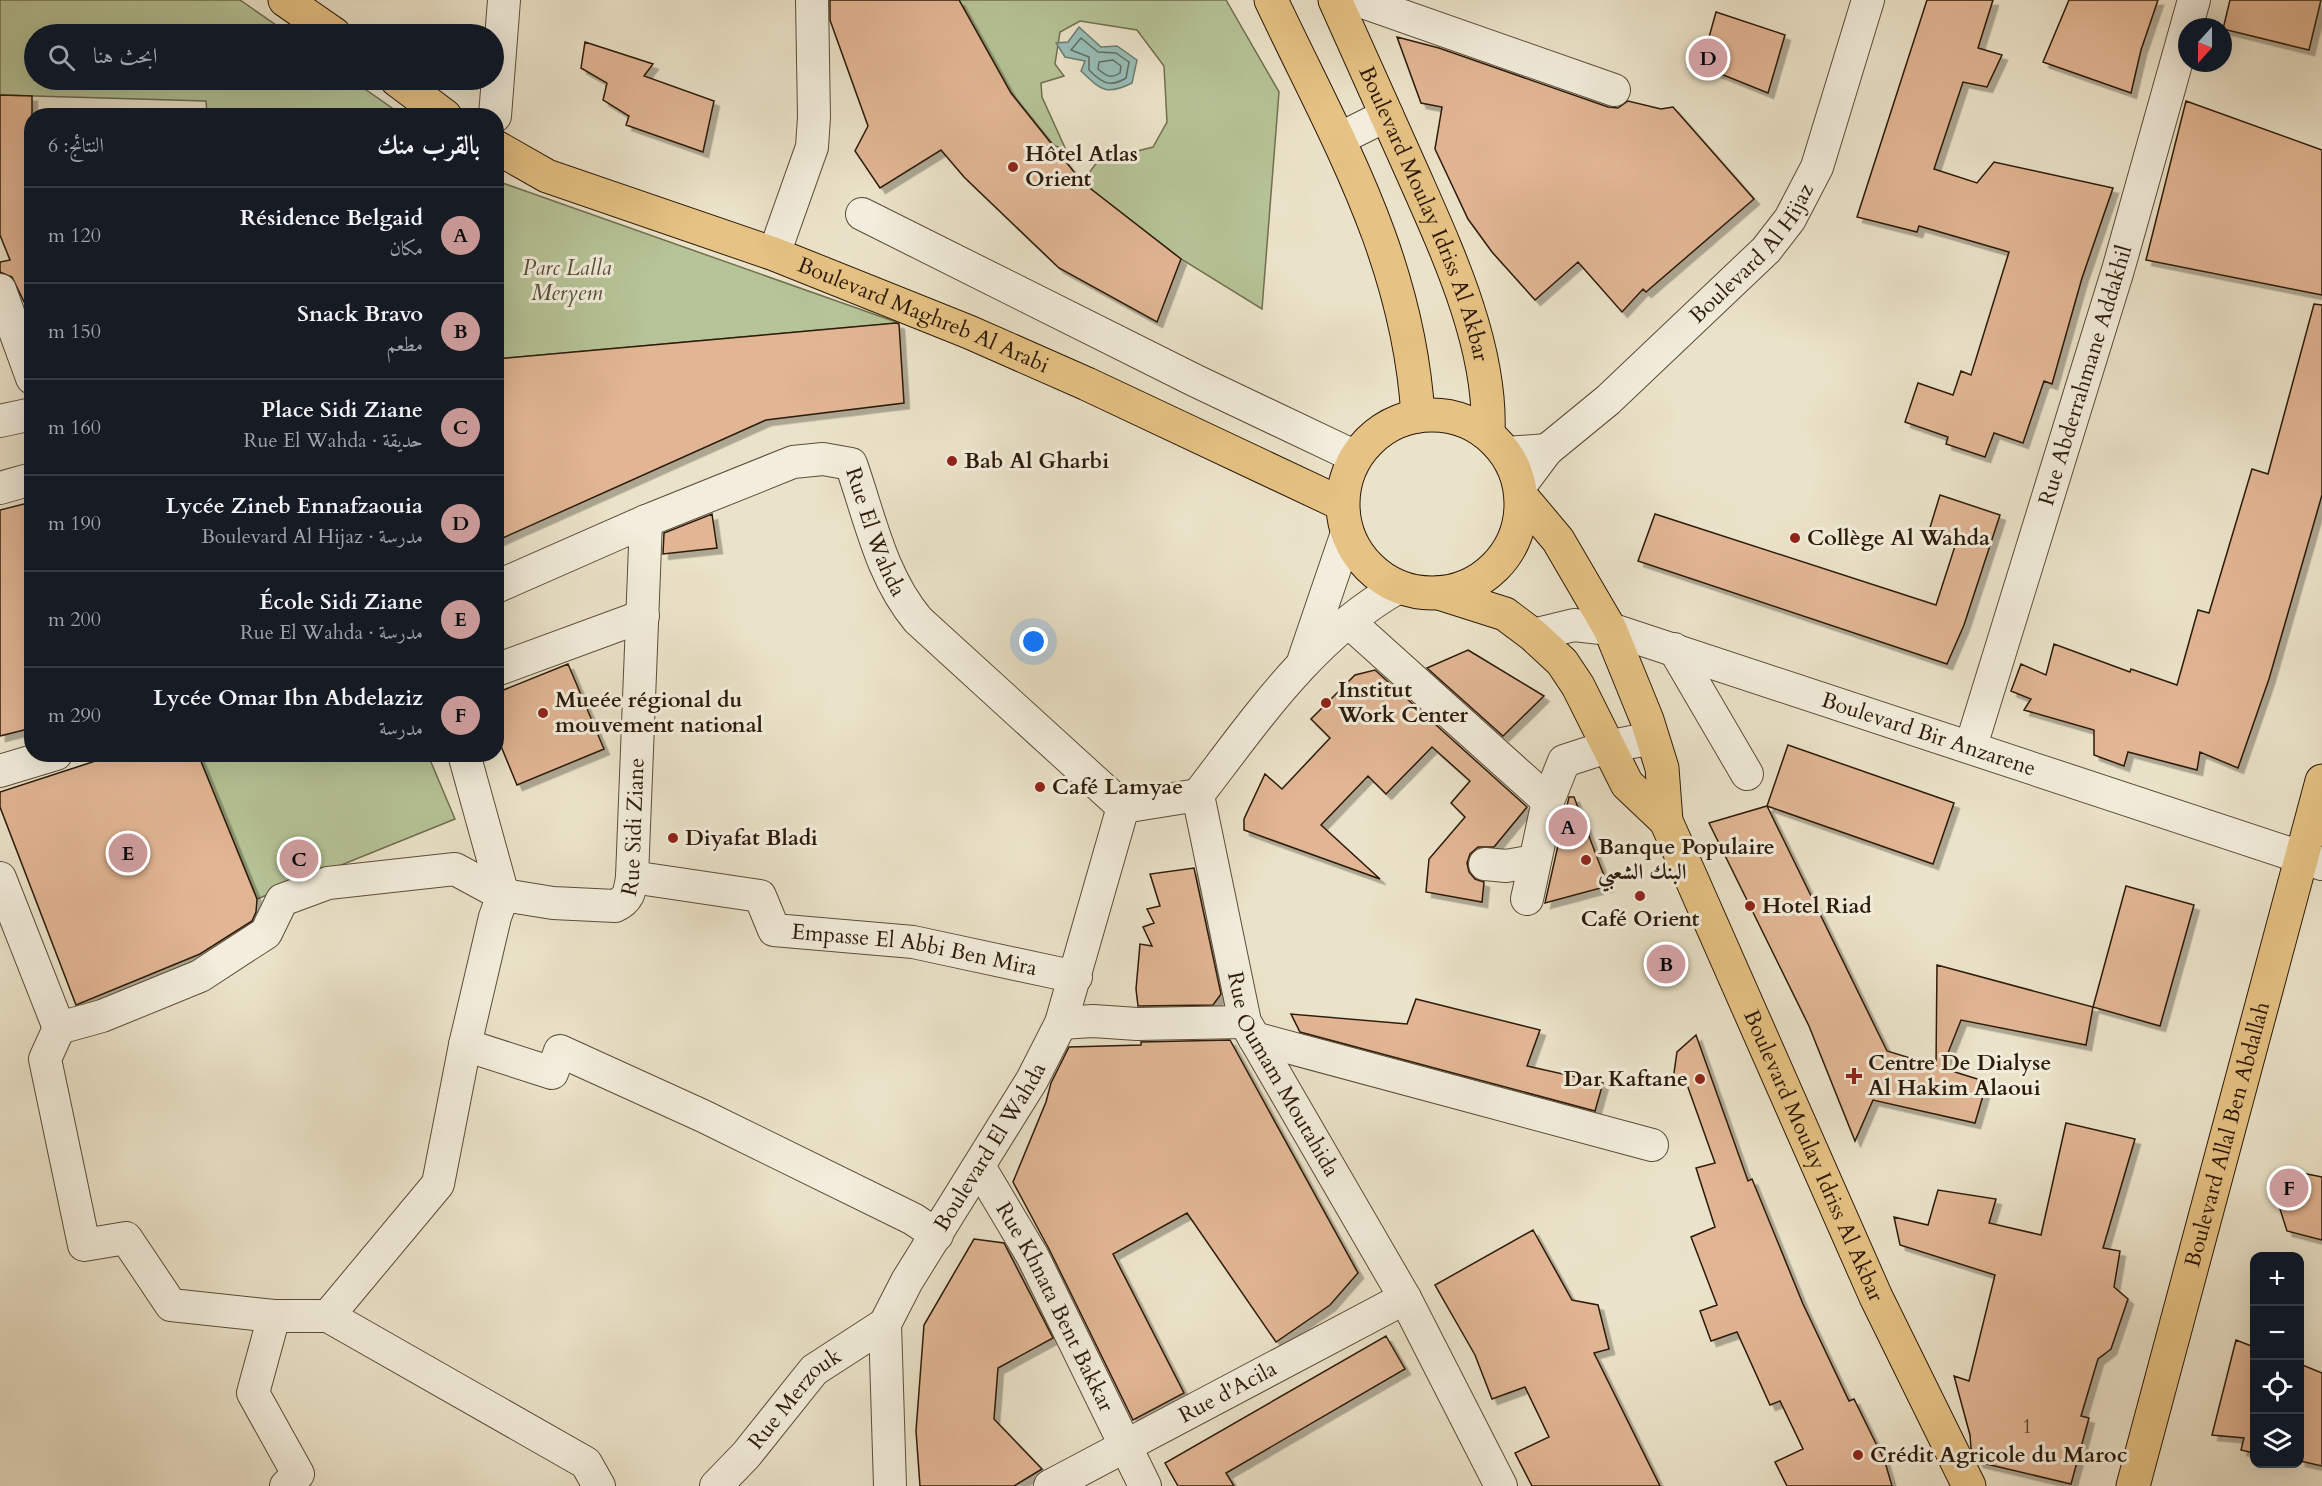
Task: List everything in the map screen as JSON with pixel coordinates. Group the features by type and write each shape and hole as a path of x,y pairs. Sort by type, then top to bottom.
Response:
{"main road":[{"path":"285,0 320,24"},
{"name":"Boulevard Moulay Idriss Al Akbar","path":"1271,0 1315,92 1341,138 1387,252 1405,314 1415,373 1418,416"},
{"name":"Boulevard Moulay Idriss Al Akbar","path":"1335,0 1442,240 1470,322 1490,402 1497,444"},
{"path":"410,90 434,108"},
{"name":"Boulevard Maghreb Al Arabi","path":"504,152 547,176 774,254 969,332 1076,379 1345,518"},
{"path":"1418,416 1455,418 1497,444 1520,491 1521,516 1516,536 1507,554 1493,569 1477,581 1459,589 1439,593 1419,592 1399,587 1368,566 1355,550 1345,518 1347,474 1356,457 1382,429 1418,416"},
{"name":"Boulevard Moulay Idriss Al Akbar","path":"1520,491 1558,540 1610,629 1662,768 1666,821 1876,1297 1969,1486"},
{"name":"Boulevard Moulay Idriss Al Akbar","path":"1439,593 1505,614 1533,635 1562,662 1578,686 1627,784 1666,821"},
{"name":"Boulevard Allal Ben Abdallah","path":"2133,1486 2312,861 2322,781"}],"street":[{"path":"502,24 504,0"},
{"path":"1357,0 1614,90"},
{"name":"Boulevard Al Hijaz","path":"1520,491 1548,450 1608,400 1766,250 1790,219 1817,167 1868,0"},
{"name":"Rue Abderrahmane Addakhil","path":"1971,746 2118,270 2194,0"},
{"path":"774,254 812,147 814,117 810,4"},
{"path":"496,108 497,90"},
{"path":"1341,138 1387,115"},
{"path":"862,214 1196,381 1356,457"},
{"path":"0,290 24,356"},
{"path":"0,421 24,416"},
{"path":"1497,444 1548,450"},
{"name":"Rue El Wahda","path":"504,583 646,521 793,462 823,459 851,464 886,572 903,602 918,620 1123,807"},
{"path":"0,488 24,481"},
{"path":"1303,661 1345,518"},
{"name":"Rue Sidi Ziane","path":"59,1028 102,1016 200,976 266,933 282,900 328,883 455,869 503,895 553,903 615,906 623,903 629,895 632,877 646,521"},
{"path":"1123,807 1198,795 1303,661 1371,603 1399,587"},
{"path":"504,667 643,616"},
{"path":"1349,622 1548,801"},
{"name":"Boulevard Bir Anzarene","path":"1533,635 1574,625 1610,629 1971,746 2312,861"},
{"path":"1674,649 1747,774"},
{"path":"1527,899 1548,801 1563,761 1607,747 1652,738"},
{"path":"0,771 30,762"},
{"path":"328,1316 438,1184 465,1045 495,917 503,895 466,762"},
{"name":"Rue Oumam Moutahida","path":"1198,795 1250,1030 1405,1298 1501,1486"},
{"name":"Boulevard El Wahda","path":"890,1486 885,1324 907,1281 980,1168 1002,1125 1032,1080 1061,1023 1123,807"},
{"path":"1485,864 1506,866 1534,861"},
{"name":"Empasse El Abbi Ben Mira","path":"632,877 760,896 774,930 913,942 1076,976"},
{"path":"0,878 59,1028 45,1059 84,1245 126,1239 171,1305 274,1316 328,1316 586,1463 600,1486"},
{"path":"1061,1023 1093,1021 1250,1030 1652,1145"},
{"path":"465,1045 552,1073 560,1051 724,1126 913,1219 937,1235"},
{"name":"Rue Khnata Bent Bakkar","path":"980,1168 1033,1257 1145,1486"},
{"name":"Rue d'Acila","path":"1050,1486 1405,1298"},
{"path":"274,1316 253,1393 298,1474 286,1486"},
{"name":"Rue Merzouk","path":"716,1486 746,1455 814,1370 885,1324"}],"green space":[{"path":"0,0 240,0 275,24 24,24 24,90 366,90 392,108 206,108 206,101 0,95"},
{"path":"959,0 1226,0 1279,92 1262,309 1181,259 1082,182 1098,161 1153,147 1167,122 1164,66 1137,30 1080,21 1060,32 1055,64 1064,76 1041,83 1042,97 1066,150 1053,145 1011,93"},
{"name":"Parc Lalla Meryem","path":"504,183 899,323 504,358"},
{"path":"201,762 431,762 455,819 257,899"}],"water":[{"path":"1079,27 1101,47 1117,46 1137,60 1132,83 1116,89 1104,89 1081,71 1085,61 1065,57 1056,43 1068,42"}],"building":[{"name":"Hôtel Atlas Orient","path":"830,0 959,0 1011,93 1082,182 1181,259 1157,322 1059,268 964,177 941,150 880,188 855,151 868,126 830,20"},
{"path":"1927,0 1993,0 1978,48 2002,55 1987,87 1963,82 1934,169 1977,183 1994,162 2113,188 2082,278 2052,384 2044,381 2023,443 1994,433 1985,457 1946,444 1948,437 1905,422 1918,383 1953,395 1961,371 1971,375 2009,252 1919,226 1917,232 1857,217"},
{"path":"2069,0 2158,0 2141,50 2131,93 2043,62"},
{"path":"2230,0 2321,0 2309,50 2232,31 2232,18 2226,18"},
{"path":"1716,12 1785,35 1768,93 1701,66"},
{"path":"1397,37 1439,48 1608,107 1618,108 1628,101 1661,109 1673,107 1754,199 1646,292 1643,289 1622,312 1578,262 1535,300 1492,252 1468,219 1435,149 1442,107 1421,103"},
{"path":"585,42 653,64 644,76 714,101 703,152 626,125 629,116 603,100 607,83 581,68"},
{"path":"0,95 32,96 32,108 24,108 24,302 12,277 0,272 0,262 10,260 0,235"},
{"path":"2186,101 2322,150 2322,295 2146,260"},
{"path":"2314,304 2322,305 2322,495 2269,679 2238,768 2200,752 2197,770 2128,752 2124,766 2094,755 2094,730 2024,710 2031,699 2011,691 2021,664 2046,675 2054,644 2130,672 2131,669 2177,685 2198,610 2209,613 2252,469 2268,474"},
{"path":"896,323 899,324 904,403 766,420 504,537 504,358"},
{"path":"1940,495 2000,515 1964,625 1947,664 1638,561 1655,514 1936,605 1956,543 1928,534"},
{"path":"24,504 24,730 0,736 0,510"},
{"path":"712,514 717,548 663,554 664,533"},
{"path":"1468,650 1544,696 1503,736 1427,668"},
{"name":"Mueée régional du mouvement national","path":"568,664 604,749 517,785 504,753 504,690"},
{"path":"1375,670 1527,807 1494,847 1478,847 1470,854 1467,863 1469,872 1475,879 1484,882 1482,902 1426,892 1429,859 1465,817 1451,803 1470,781 1432,747 1386,794 1368,776 1321,825 1380,879 1244,830 1244,819 1265,774 1282,789 1330,738 1311,719 1355,675"},
{"path":"1788,745 1954,803 1933,864 1767,806"},
{"path":"92,762 201,762 257,899 256,912 252,921 200,954 76,1005 0,807 0,792"},
{"path":"1569,797 1574,797 1608,886 1545,903"},
{"path":"1767,806 1887,1051 1936,1066 1937,965 2093,1007 2086,1045 1961,1020 1942,1068 1987,1082 1975,1123 1873,1100 1855,1141 1809,1026 1709,823"},
{"path":"1194,868 1221,994 1213,1005 1138,1006 1136,989 1140,944 1152,946 1143,927 1154,923 1147,909 1160,906 1150,874"},
{"path":"2126,886 2194,905 2160,1026 2093,1007"},
{"path":"1416,999 1540,1030 1527,1066 1603,1083 1595,1111 1300,1032 1291,1014 1407,1024"},
{"path":"1696,1035 1748,1181 1752,1179 1803,1304 1849,1401 1854,1399 1885,1462 1892,1486 1787,1486 1775,1462 1803,1449 1780,1401 1770,1405 1737,1332 1711,1341 1700,1311 1717,1305 1691,1237 1715,1227 1696,1168 1715,1163 1685,1079 1673,1080 1677,1052"},
{"path":"1230,1040 1358,1273 1330,1305 1276,1342 1187,1213 1113,1254 1184,1393 1133,1420 1049,1249 1013,1182 1046,1102 1051,1083 1069,1047 1141,1045 1141,1042"},
{"path":"2066,1123 2135,1139 2103,1248 2120,1251 2114,1287 2128,1299 2111,1349 2098,1359 2081,1416 2089,1418 2071,1484 1978,1462 1971,1448 1970,1435 1954,1376 1969,1381 1995,1275 1900,1245 1894,1217 1928,1225 1938,1190 1996,1199 1989,1223 2041,1235"},
{"path":"2297,1172 2322,1177 2322,1240 2287,1231 2280,1209"},
{"path":"1533,1230 1572,1300 1598,1305 1609,1349 1594,1353 1660,1486 1532,1486 1515,1453 1549,1437 1525,1387 1492,1399 1475,1355 1435,1285"},
{"path":"974,1239 1004,1243 1053,1338 998,1368 994,1419 1042,1469 1014,1486 920,1486 916,1431 924,1325"},
{"path":"1386,1336 1405,1369 1226,1473 1234,1486 1178,1486 1165,1463"},
{"path":"2236,1340 2250,1345 2250,1452 2241,1450 2244,1438 2212,1435"},
{"path":"2304,1366 2322,1373 2322,1466 2304,1462"}],"place":[{"name":"Lycée Zineb Ennafzaouia","path":"1708,58"},
{"name":"Hôtel Atlas Orient","path":"1013,167"},
{"name":"Bab Al Gharbi","path":"952,461"},
{"name":"Collège Al Wahda","path":"1795,538"},
{"name":"Institut Work Center","path":"1326,703"},
{"name":"Mueée régional du mouvement national","path":"543,713"},
{"name":"Café Lamyae","path":"1040,787"},
{"name":"Résidence Belgaid","path":"1568,827"},
{"name":"Diyafat Bladi","path":"673,838"},
{"name":"École Sidi Ziane","path":"128,853"},
{"name":"Place Sidi Ziane","path":"299,859"},
{"name":"Banque Populaire البنك الشعبي","path":"1586,860"},
{"name":"Café Orient","path":"1640,896"},
{"name":"Hotel Riad","path":"1750,906"},
{"name":"Snack Bravo","path":"1666,964"},
{"name":"Centre De Dialyse Al Hakim Alaoui","path":"1854,1076"},
{"name":"Dar Kaftane","path":"1700,1079"},
{"name":"Lycée Omar Ibn Abdelaziz","path":"2289,1188"},
{"name":"Crédit Agricole du Maroc","path":"1858,1455"}]}
